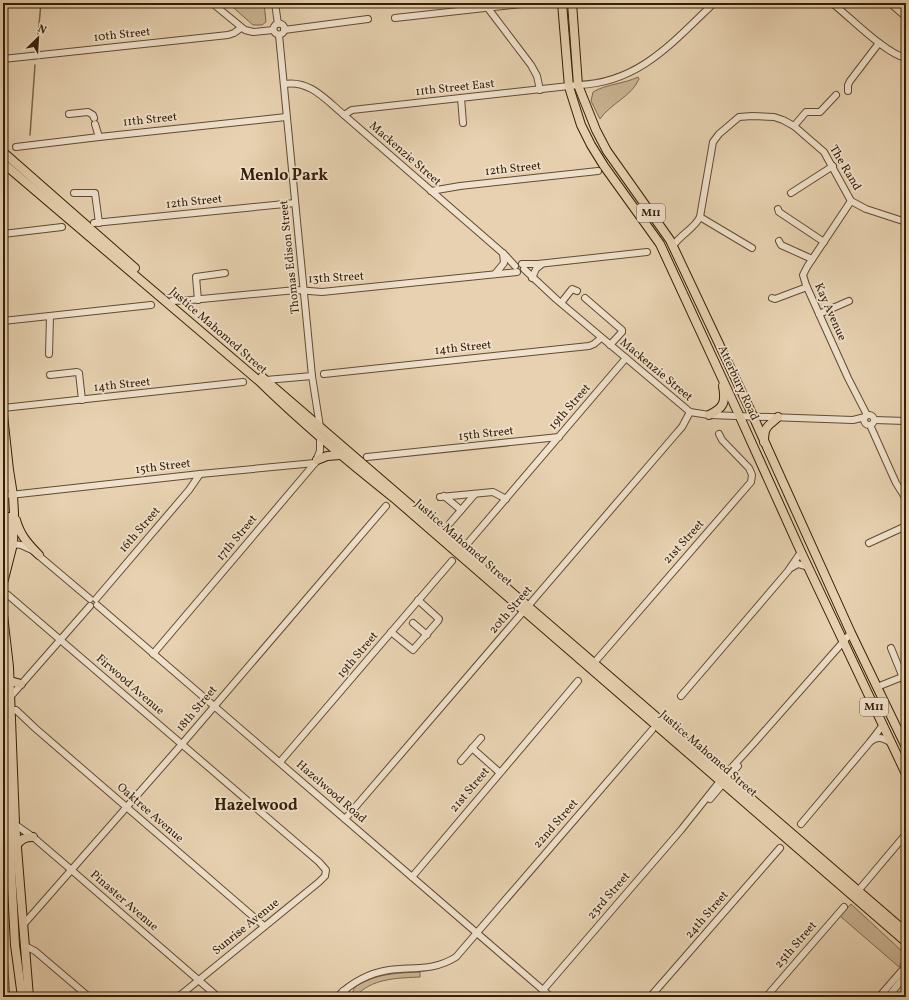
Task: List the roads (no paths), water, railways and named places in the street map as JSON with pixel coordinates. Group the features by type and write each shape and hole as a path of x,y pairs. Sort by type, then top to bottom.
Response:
{"main road":[{"name":"Atterbury Road","path":"562,3 569,86 581,125 604,166 660,244 719,369 801,552 906,774"},
{"name":"Atterbury Road","path":"572,3 578,85 596,130 607,151 667,235 673,246 753,416 851,632 906,747"},
{"name":"Justice Mahomed Street","path":"3,152 172,301 266,380 906,942"},
{"name":"Justice Mahomed Street","path":"3,163 259,381 289,411 320,438 594,663 723,780 906,932"},
{"path":"709,415 717,412 724,402 724,392 719,369"},
{"path":"3,415 7,471 14,513 20,533 26,542 39,555"},
{"path":"764,442 766,429 770,423 778,417"},
{"path":"316,462 327,456 340,455"},
{"path":"3,583 11,495"},
{"path":"3,555 14,513"},
{"path":"3,615 8,721"},
{"path":"5,682 21,684"},
{"path":"5,682 11,696 11,710 8,721"},
{"path":"11,696 7,702 9,820 15,945 22,997"},
{"path":"9,820 16,846 23,925 20,984"},
{"path":"16,846 25,837 33,837"},
{"path":"22,946 29,997"}],"street":[{"path":"212,3 241,28 250,32 273,30 275,33 368,19"},
{"path":"276,3 278,24 282,25 282,32"},
{"path":"395,18 485,5 531,3"},
{"name":"11th Street East","path":"344,115 352,110 592,84 625,76 644,65 660,53 714,3"},
{"path":"832,3 879,43 894,54 906,58"},
{"path":"890,3 906,16"},
{"path":"485,5 531,65 537,76 540,90"},
{"path":"273,30 275,25 278,24"},
{"name":"10th Street","path":"3,59 228,35 241,28"},
{"name":"Thomas Edison Street","path":"282,32 286,117 305,291 312,376 320,428"},
{"path":"848,91 848,84 879,43"},
{"name":"Mackenzie Street","path":"284,84 297,83 307,86 344,115 520,268 690,412 709,415 906,421"},
{"path":"794,126 806,112 818,113 823,110 836,95"},
{"path":"461,98 463,123"},
{"path":"69,114 88,112 93,115 99,137"},
{"name":"The Rand","path":"700,217 711,148 715,138 739,117 747,116 780,118 794,126 822,150 833,166 851,201 866,209 906,222"},
{"name":"11th Street","path":"16,147 286,117"},
{"path":"791,193 833,166"},
{"name":"12th Street","path":"431,191 460,186 598,171"},
{"name":"12th Street","path":"74,194 95,193 96,223 295,203"},
{"name":"Kay Avenue","path":"851,201 803,275 806,287 896,483 906,499"},
{"path":"778,210 824,242"},
{"path":"673,246 700,217 752,248"},
{"path":"3,234 62,227"},
{"path":"667,235 683,234"},
{"path":"779,241 781,245 812,259"},
{"name":"13th Street","path":"172,301 198,300 296,290 322,292 498,273 540,264 647,252"},
{"path":"498,273 504,264 504,254"},
{"path":"533,279 536,269 540,264"},
{"path":"198,300 196,277 225,273"},
{"path":"772,298 775,299 806,287"},
{"path":"561,303 572,289 577,291"},
{"path":"585,298 622,330 622,332 610,345"},
{"path":"819,314 849,301"},
{"path":"3,322 152,305"},
{"path":"49,354 50,316"},
{"name":"14th Street","path":"324,374 589,346 602,338"},
{"name":"19th Street","path":"468,543 626,358"},
{"path":"50,375 79,373 82,400"},
{"path":"266,380 312,376"},
{"name":"14th Street","path":"3,408 243,382"},
{"name":"20th Street","path":"346,819 682,427 690,412"},
{"path":"316,462 320,451 320,428"},
{"name":"21st Street","path":"594,663 751,482 752,475 749,468 718,434"},
{"name":"15th Street","path":"367,457 559,437"},
{"name":"15th Street","path":"11,495 316,462"},
{"name":"17th Street","path":"153,654 316,462"},
{"name":"16th Street","path":"11,696 189,490 200,474"},
{"path":"461,510 442,496 493,492 506,499"},
{"path":"450,523 475,494"},
{"name":"18th Street","path":"23,925 182,744 386,506"},
{"path":"869,543 906,526"},
{"name":"Hazelwood Road","path":"7,543 27,547 39,555 549,996"},
{"path":"681,696 788,571 801,552"},
{"name":"19th Street","path":"280,762 452,561"},
{"path":"788,571 798,564 808,567"},
{"name":"Firwood Avenue","path":"8,595 324,867 326,872"},
{"path":"391,632 413,650 427,635 439,619 418,600"},
{"path":"413,623 427,635"},
{"name":"23rd Street","path":"543,990 851,632"},
{"path":"891,648 906,685"},
{"path":"877,687 902,676"},
{"name":"21st Street","path":"412,877 499,772 578,681"},
{"name":"Oaktree Avenue","path":"11,710 16,710 264,926"},
{"path":"8,721 22,716"},
{"path":"801,824 870,742 883,724"},
{"name":"22nd Street","path":"337,997 353,983 378,973 389,970 420,969 439,966 456,957 476,932 652,730"},
{"path":"461,761 481,738"},
{"path":"870,742 880,738 886,739 891,743"},
{"path":"472,748 499,772"},
{"name":"Pinaster Avenue","path":"9,820 33,837 72,870 218,997"},
{"path":"858,891 906,834"},
{"name":"24th Street","path":"650,997 780,848"},
{"name":"Sunrise Avenue","path":"178,997 319,882 325,876 326,872"},
{"name":"25th Street","path":"766,997 844,907"},
{"path":"22,946 35,951 89,997"},
{"path":"880,996 906,966"},
{"path":"890,996 906,976"},
{"path":"890,984 890,996"},
{"path":"343,991 350,997"},
{"path":"880,996 890,996"}],"waterway":[{"path":"37,46 41,3"},
{"path":"30,135 35,65"}],"district":[{"name":"Menlo Park","path":"284,176"},
{"name":"Hazelwood","path":"256,806"}]}
